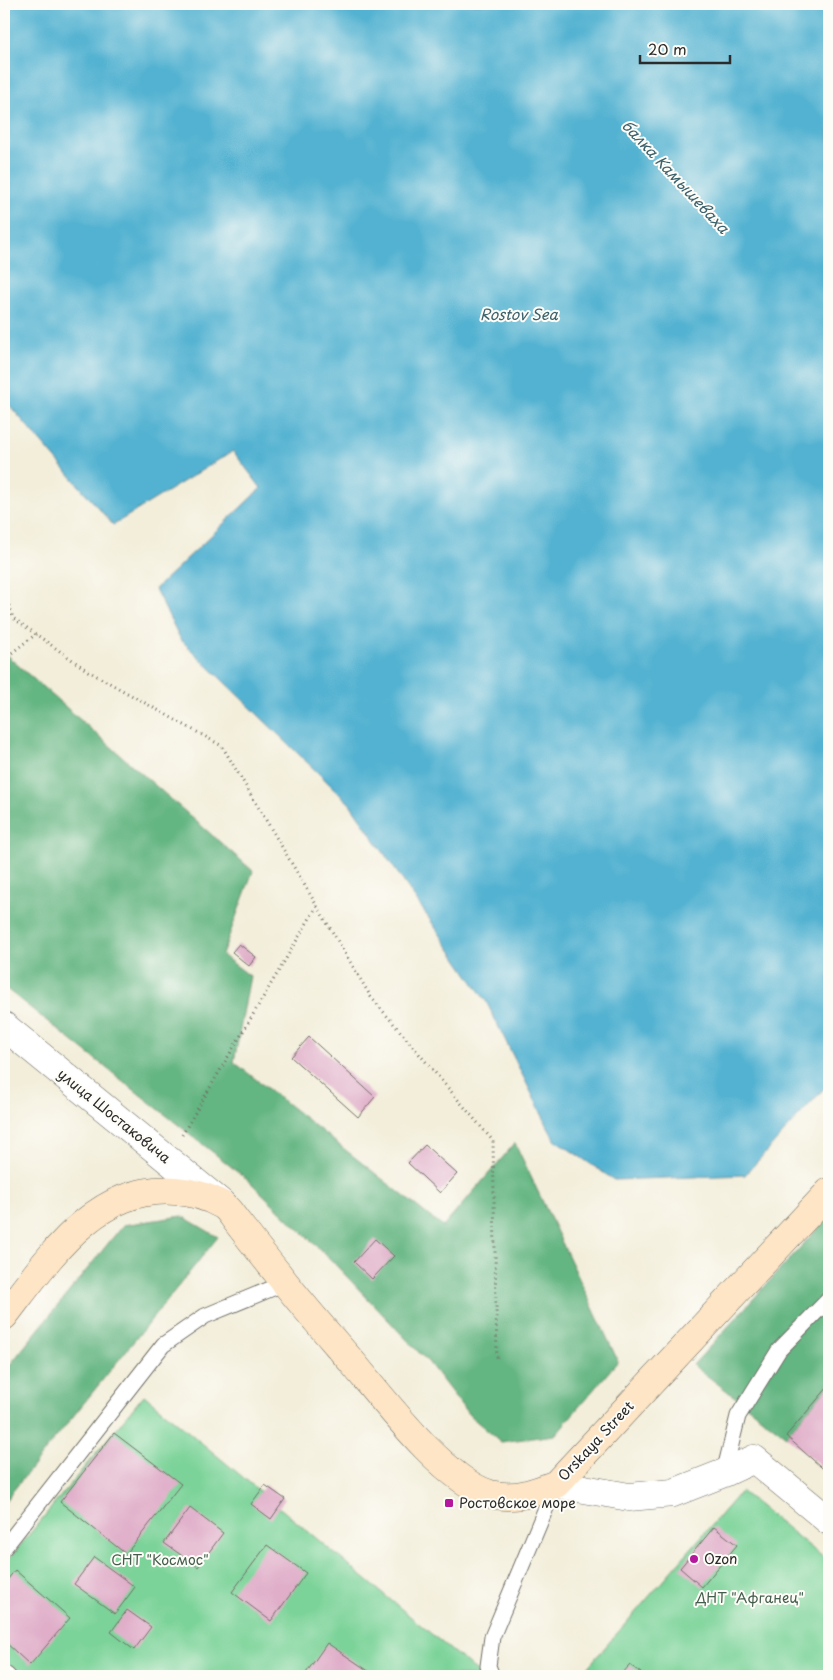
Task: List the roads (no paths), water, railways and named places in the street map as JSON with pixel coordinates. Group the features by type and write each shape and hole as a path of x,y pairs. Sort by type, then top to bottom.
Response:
{"main road":[{"path":"4,1316 58,1246 87,1219 111,1204 139,1193 164,1190 190,1192 224,1205"},
{"name":"Orskaya Street","path":"224,1205 285,1283 408,1429 462,1480 489,1494 510,1497 533,1494 556,1484 829,1192"}],"street":[{"name":"улица Шостаковича","path":"4,1026 224,1205"},
{"path":"556,1484 629,1498 673,1493 754,1459 829,1521"}],"lane":[{"path":"4,1548 163,1345 205,1316 285,1283"},
{"path":"724,1473 738,1416 779,1350 829,1299"},
{"path":"492,1676 488,1666 492,1637 556,1484"},
{"path":"4,1673 8,1676"}],"water":[{"name":"Rostov Sea","path":"4,4 829,4 829,1083 745,1175 614,1180 554,1139 486,1001 350,804 181,640 155,589 261,488 233,451 113,525 4,399"}],"place":[{"name":"Ростовское море","path":"449,1503"},
{"name":"Ozon","path":"694,1559"}],"water label":[{"name":"балка Камышеваха","path":"675,177"}],"park label":[{"name":"СНТ \"Космос\"","path":"160,1560"},
{"name":"ДНТ \"Афганец\"","path":"750,1598"}]}
